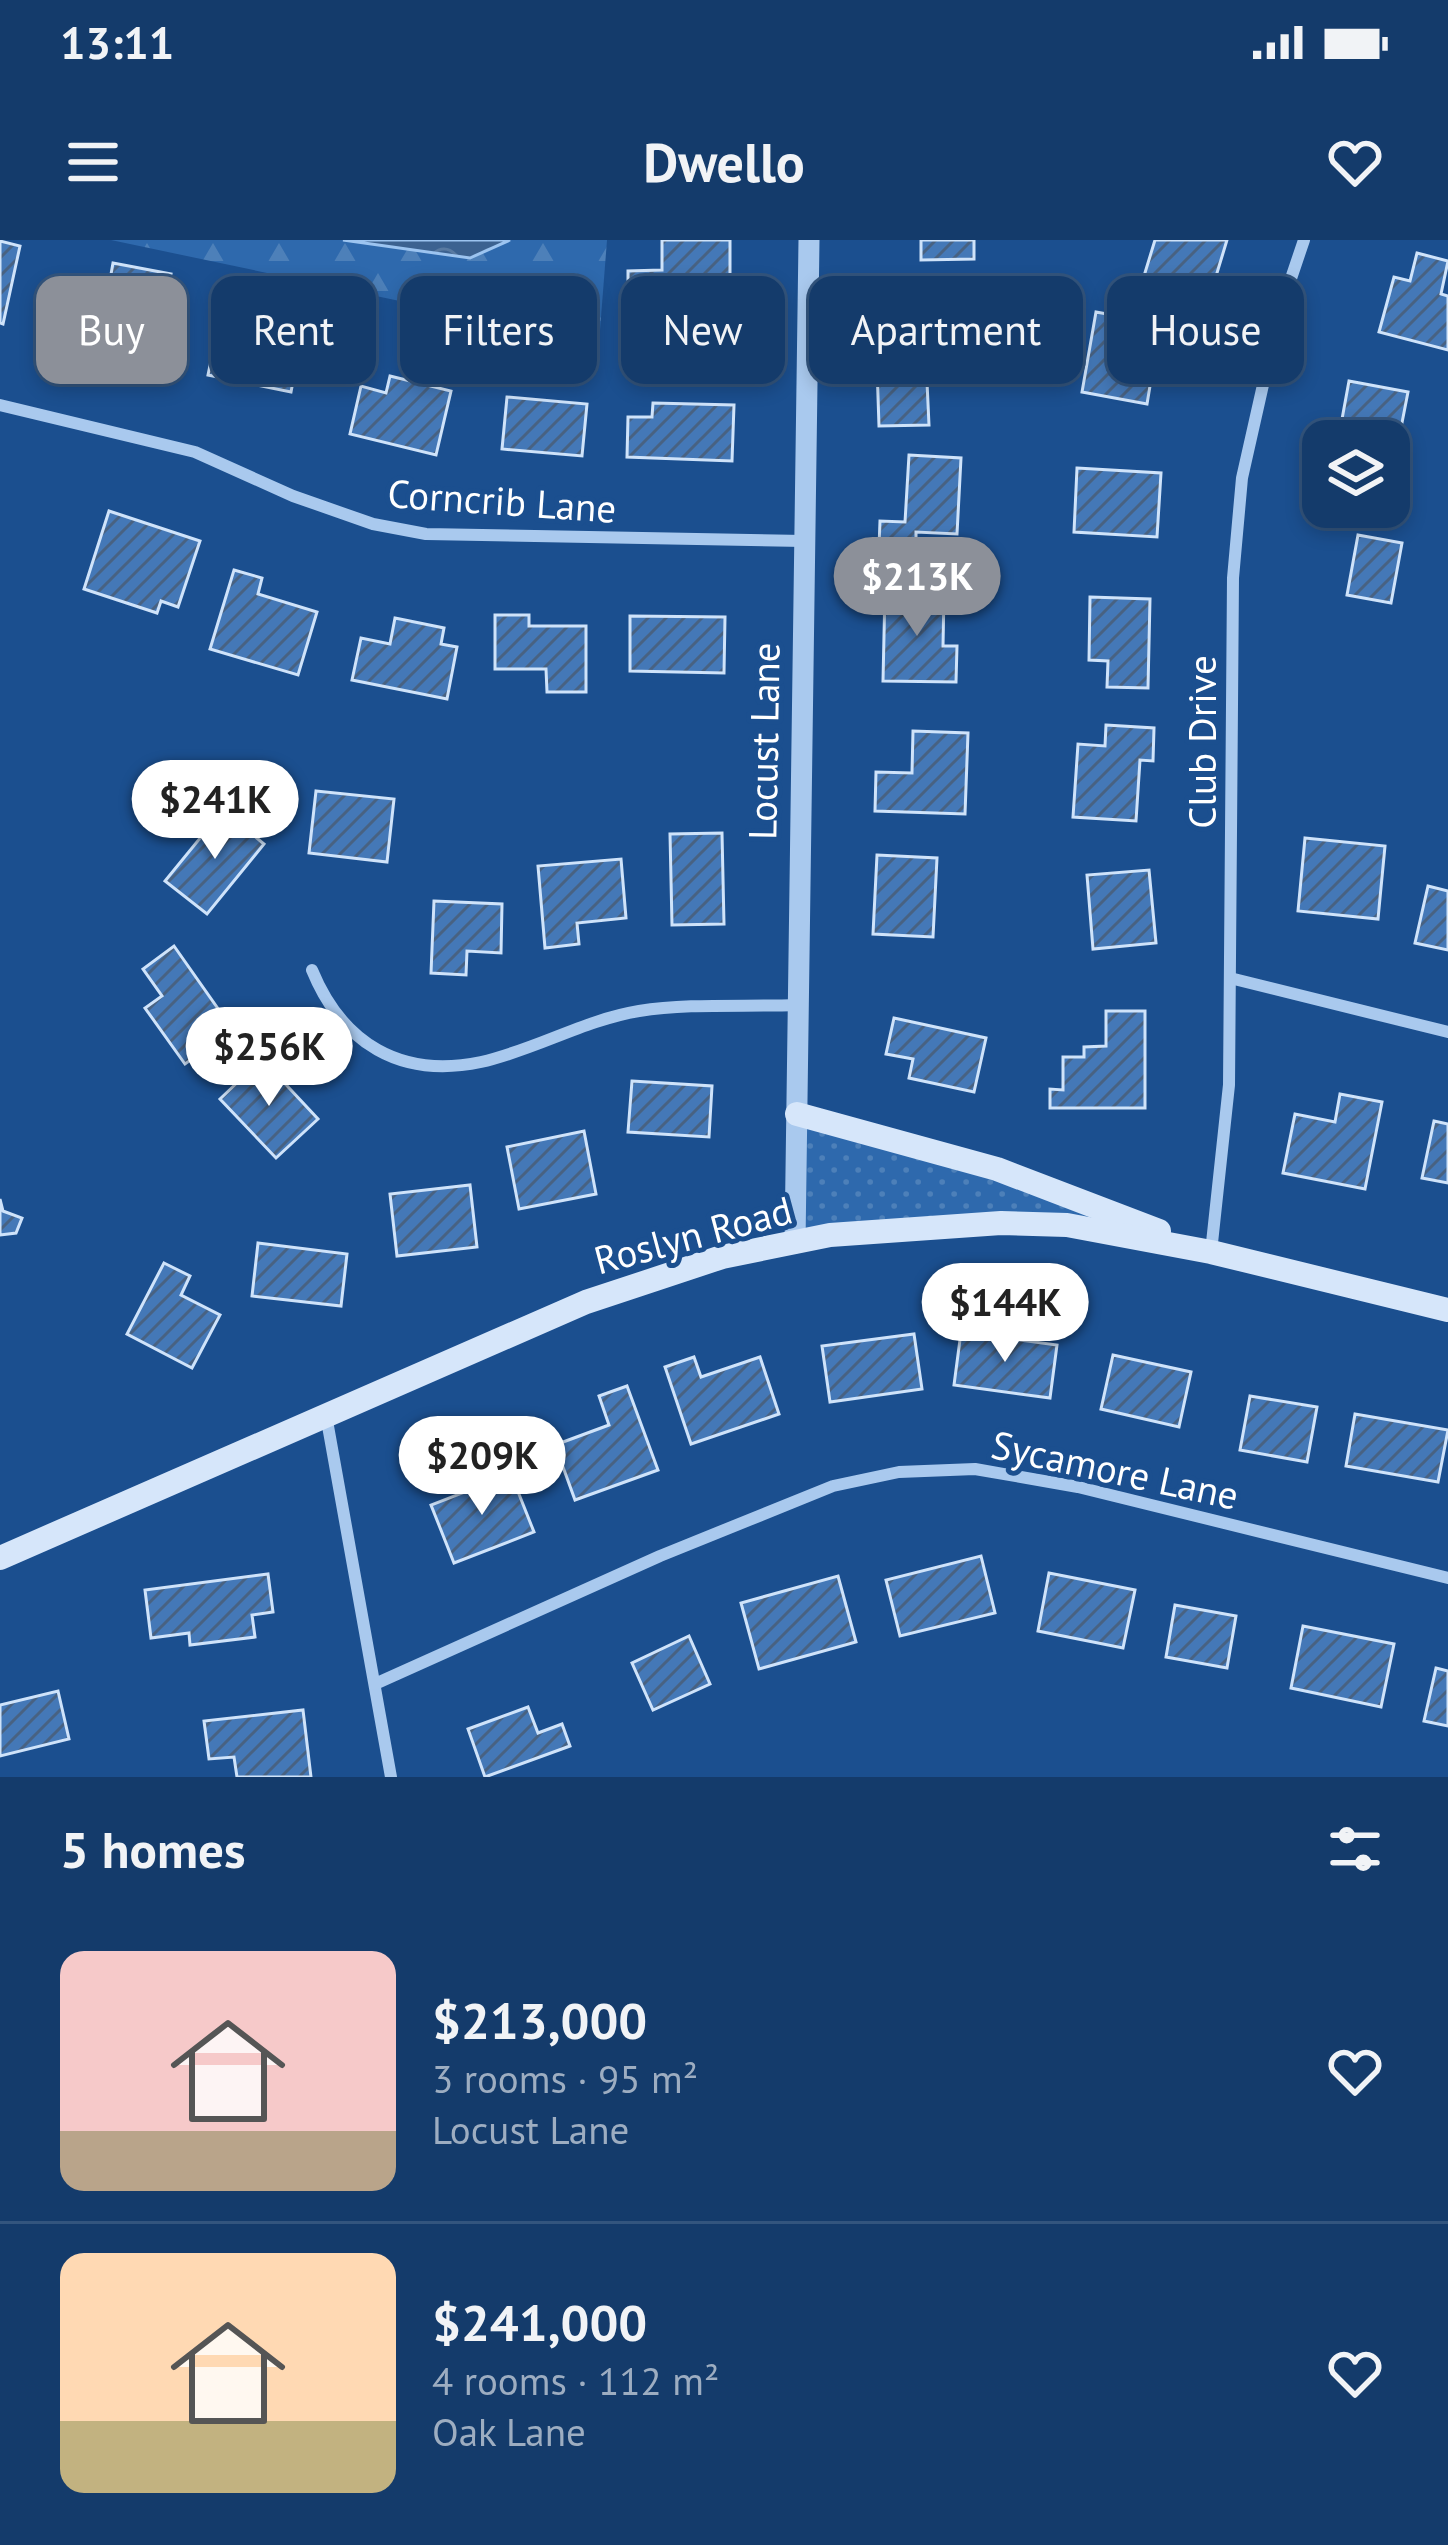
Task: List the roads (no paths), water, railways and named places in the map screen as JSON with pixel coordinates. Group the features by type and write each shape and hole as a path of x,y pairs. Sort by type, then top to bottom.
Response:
{"main road":[{"path":"797,1114 997,1169 1211,1252"},
{"name":"Roslyn Road","path":"0,1558 586,1302 722,1257 868,1230 1001,1223 1067,1225 1211,1252 1448,1310"}],"street":[{"name":"Locust Lane","path":"795,1243 808,240"},
{"name":"Club Drive","path":"1211,1252 1228,1085 1233,578 1242,478 1274,335 1304,240"},
{"name":"Corncrib Lane","path":"0,405 195,452 293,496 373,524 426,534 803,541"},
{"path":"312,970 324,1000 362,1042 395,1059 436,1066 482,1062 586,1024 641,1010 796,1005"},
{"path":"1230,978 1448,1032"},
{"path":"326,1415 391,1777"},
{"name":"Sycamore Lane","path":"375,1684 811,1494 899,1472 975,1468 1078,1487 1448,1578"}],"water":[{"path":"343,240 510,240 470,258"}]}
